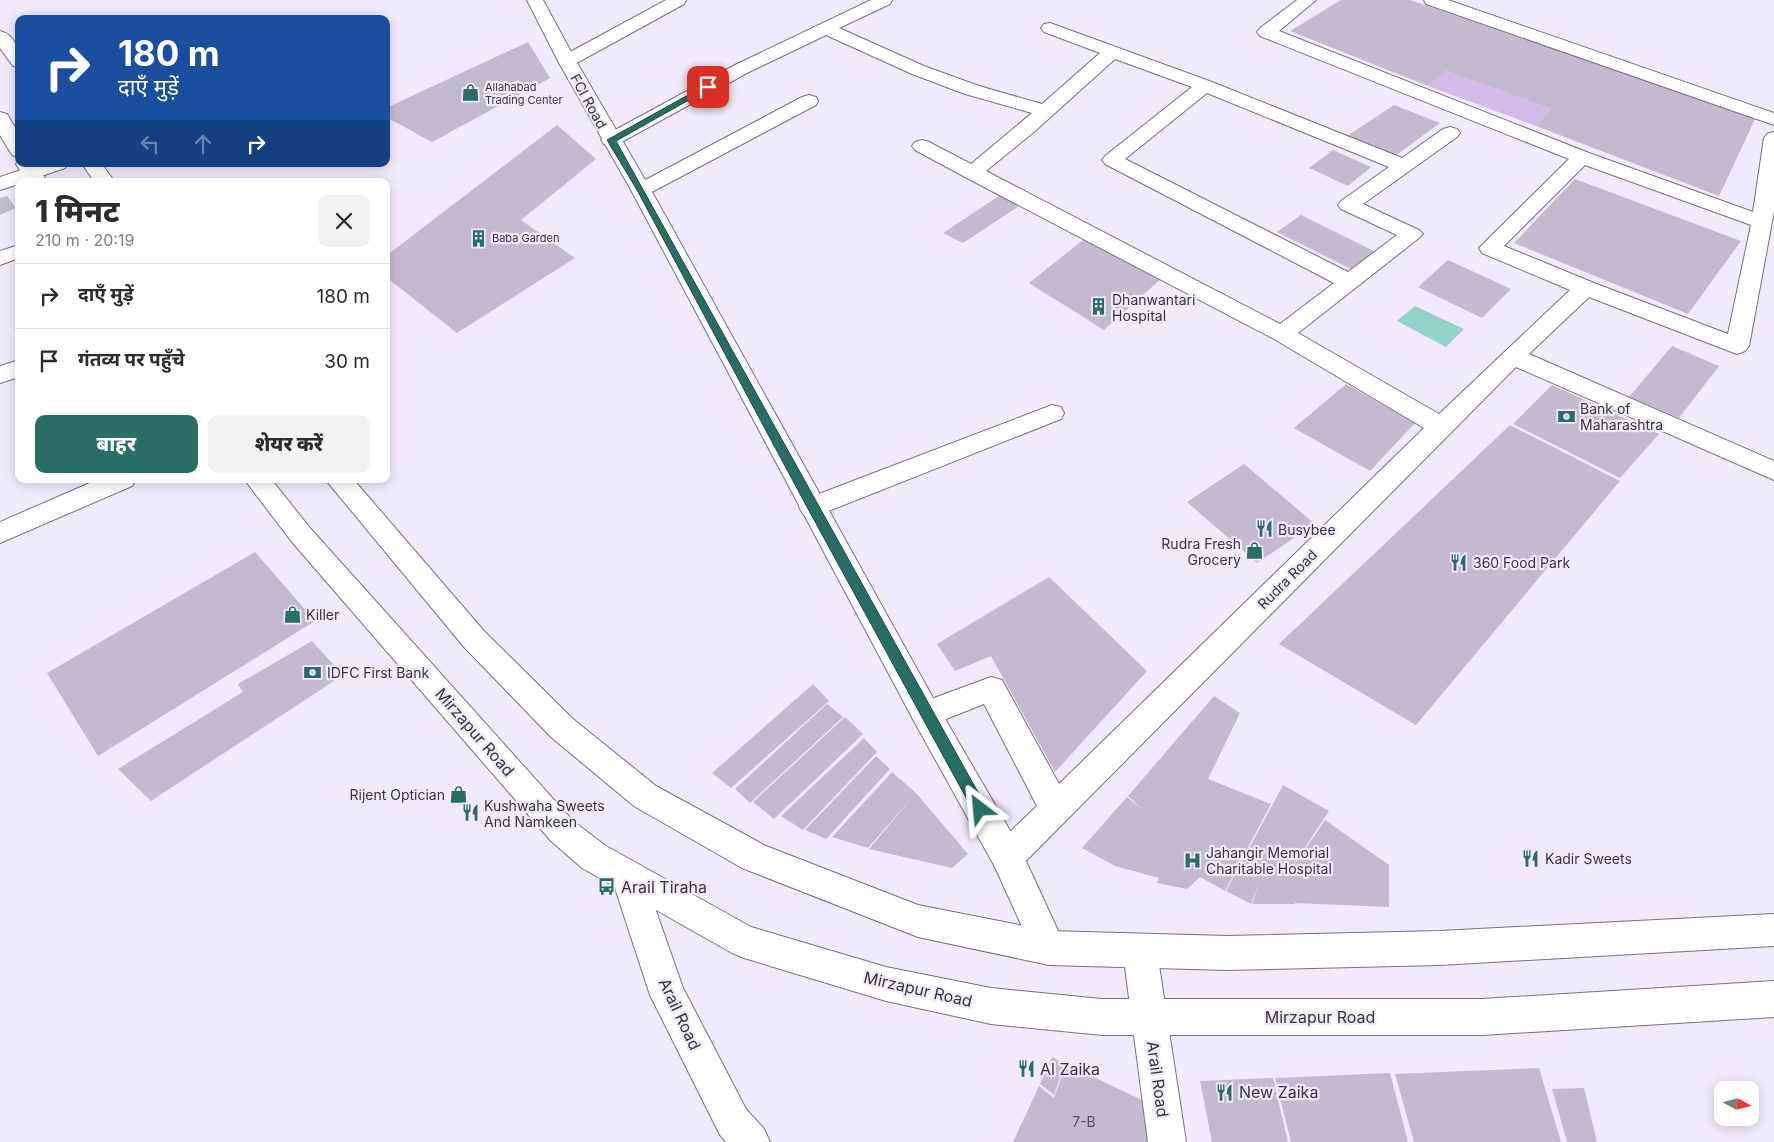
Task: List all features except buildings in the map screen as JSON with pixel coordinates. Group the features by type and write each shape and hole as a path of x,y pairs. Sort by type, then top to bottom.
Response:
{"main road":[{"name":"FCI Road","path":"535,0 611,140 641,190 926,714 1007,857 1049,948"},
{"path":"567,61 678,0"},
{"path":"611,140 741,69 884,0"},
{"path":"1308,0 1266,32 1582,157 1762,222"},
{"path":"1432,0 1774,119"},
{"path":"1050,28 1205,86 1404,166"},
{"path":"827,29 918,70 972,90 1046,111"},
{"path":"0,36 15,57"},
{"path":"972,173 1046,111 1113,51"},
{"path":"1205,86 1112,160 1350,282"},
{"path":"641,190 809,101"},
{"path":"0,118 15,144"},
{"path":"1282,334 1412,234 1348,206 1450,132"},
{"path":"1582,157 1490,248 1577,296 1737,346 1762,222 1774,138"},
{"path":"922,146 1282,334 1441,426"},
{"path":"17,178 49,167"},
{"path":"94,167 102,178"},
{"path":"0,184 15,179"},
{"path":"0,258 15,252"},
{"name":"Rudra Road","path":"1007,857 1441,426 1577,296"},
{"path":"1513,356 1774,471"},
{"path":"0,375 15,369"},
{"path":"812,507 1052,413"},
{"path":"0,533 114,483"},
{"name":"Mirzapur Road","path":"260,483 301,535 562,831 594,857 744,940 886,984 991,1006 1102,1017 1482,1017 1774,999"},
{"path":"341,483 474,639 562,728 645,796 754,857 918,921 1049,948 1226,953 1440,948 1774,930"},
{"path":"926,714 991,689 1055,808"},
{"name":"Arail Road","path":"628,876 668,995 733,1122 751,1142"},
{"name":"Arail Road","path":"1140,952 1167,1142"}],"shaded area":[{"path":"1446,71 1551,109 1536,126 1428,86"},
{"path":"1415,306 1464,329 1446,347 1397,321"}],"place":[{"name":"Allahabad Trading Center","path":"471,93"},
{"name":"Baba Garden","path":"478,238"},
{"name":"Dhanwantari Hospital","path":"1098,307"},
{"name":"Bank of Maharashtra","path":"1566,416"},
{"name":"Busybee","path":"1264,529"},
{"name":"Rudra Fresh Grocery","path":"1255,551"},
{"name":"360 Food Park","path":"1459,562"},
{"name":"Killer","path":"292,614"},
{"name":"IDFC First Bank","path":"313,672"},
{"name":"Rijent Optician","path":"459,794"},
{"name":"Kushwaha Sweets And Namkeen","path":"470,813"},
{"name":"Kadir Sweets","path":"1531,858"},
{"name":"Jahangir Memorial Charitable Hospital","path":"1192,860"},
{"name":"Arail Tiraha","path":"607,887"},
{"name":"Al Zaika","path":"1026,1069"},
{"name":"New Zaika","path":"1225,1092"}],"route":[{"path":"708,87 611,140 641,190 812,507 980,809"}]}
